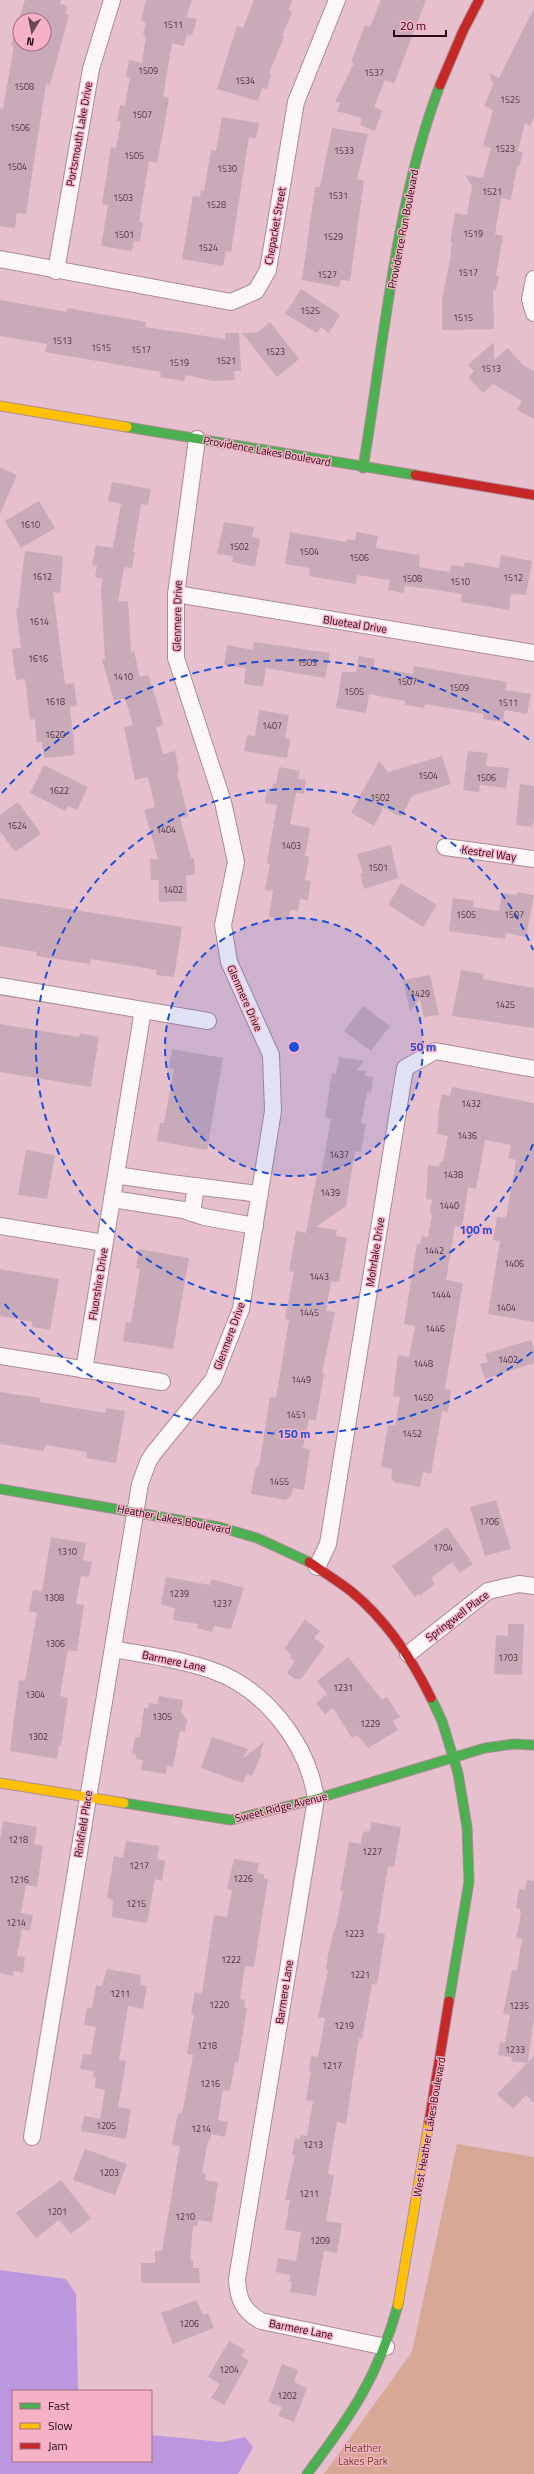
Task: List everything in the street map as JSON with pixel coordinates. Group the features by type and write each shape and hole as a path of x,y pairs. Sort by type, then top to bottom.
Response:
{"street":[{"name":"Portsmouth Lake Drive","path":"56,271 90,69 112,0"},
{"name":"Chepacket Street","path":"0,259 56,271 231,302 256,291 268,270 296,102 336,0"},
{"name":"Providence Run Boulevard","path":"363,468 391,294 418,154 448,60 479,0"},
{"path":"534,278 530,299 534,313"},
{"name":"Providence Lakes Boulevard","path":"0,406 363,468 534,495"},
{"name":"Glenmere Drive","path":"135,1511 148,1462 213,1380 241,1309 273,1111 271,1055 229,962 223,925 236,862 223,802 176,658 176,594 197,439"},
{"name":"Blueteal Drive","path":"176,594 534,653"},
{"name":"Kestrel Way","path":"445,847 534,859"},
{"path":"0,986 208,1021"},
{"name":"Fluorshire Drive","path":"84,1370 143,1010"},
{"name":"Mohrlake Drive","path":"317,1567 328,1544 405,1068 435,1051 534,1069"},
{"path":"116,1175 179,1185 260,1194"},
{"path":"192,1213 196,1186"},
{"path":"112,1199 255,1226"},
{"path":"0,1226 104,1243"},
{"path":"0,1356 162,1382"},
{"name":"Heather Lakes Boulevard","path":"0,1489 216,1526 277,1546 317,1567 345,1587 369,1608 390,1630 408,1654 435,1701 455,1757"},
{"name":"Rinkfield Place","path":"32,2137 135,1511"},
{"name":"Springwell Place","path":"408,1654 488,1591 519,1584 534,1586"},
{"name":"Barmere Lane","path":"113,1649 186,1662 213,1670 238,1683 259,1699 294,1738 305,1758 313,1779 316,1799 237,2279 238,2289 244,2308 261,2321 386,2347"},
{"name":"Sweet Ridge Avenue","path":"0,1783 231,1820 316,1799 485,1748 514,1744 534,1745"},
{"name":"West Heather Lakes Boulevard","path":"307,2474 357,2404 386,2347 401,2293 469,1882 467,1816 455,1757"}],"green space":[{"name":"Heather Lakes Park","path":"457,2144 534,2157 534,2474 324,2474 412,2352"}],"shaded area":[{"path":"0,2270 66,2279 76,2294 78,2390 12,2390 12,2462 152,2462 152,2435 222,2442 245,2437 253,2447 238,2474 0,2474"}],"building":[{"path":"25,0 61,0 60,4 66,5 67,8 65,14 69,15 50,85 46,84 26,214 17,213 15,228 0,226 0,108 3,109 13,52 52,52 52,12 21,12"},
{"path":"146,0 192,0 186,17 197,19 193,33 191,35 187,34 184,46 172,43 163,97 169,98 165,122 157,163 149,161 139,222 143,223 140,242 134,241 132,251 101,246 108,205 102,204 111,147 116,148 121,121 117,121 120,105 125,106 130,77 126,77 129,60 142,63 146,36 143,36 146,22 141,20"},
{"path":"254,0 292,0 289,10 292,12 282,36 284,37 269,73 271,74 267,89 262,88 258,101 217,89 237,26 243,28"},
{"path":"381,0 426,0 394,84 385,80 374,107 382,111 375,131 360,125 362,118 337,111 340,103 335,102 354,63 351,62 365,25 370,27"},
{"path":"534,8 534,117 530,126 525,123 518,151 523,153 519,167 517,166 511,200 501,198 495,234 503,236 496,275 499,276 496,290 493,290 494,329 442,330 442,299 450,260 452,242 450,242 455,213 467,215 472,186 465,175 483,178 491,148 483,146 493,110 484,106 493,85 489,73 499,78"},
{"path":"222,117 259,123 256,138 249,137 231,252 226,251 223,266 182,259 193,196 200,197 201,190 204,191 211,150 216,151"},
{"path":"332,128 368,134 357,179 364,181 350,281 341,280 339,287 302,280 315,187 320,187"},
{"path":"301,289 340,315 329,333 321,327 317,333 285,314"},
{"path":"0,300 67,312 67,308 146,322 145,327 225,339 225,333 239,333 241,371 234,371 235,380 213,381 186,375 184,381 160,377 161,372 45,352 47,344 0,336"},
{"path":"270,322 299,359 277,377 242,333 258,332"},
{"path":"494,342 494,360 508,348 523,365 534,371 534,419 517,410 522,401 493,384 483,393 468,377 474,371 468,365"},
{"path":"0,467 17,475 0,514"},
{"path":"112,482 151,489 148,505 141,504 133,552 135,552 132,568 124,567 118,602 128,601 131,652 134,651 140,677 148,675 157,702 163,725 156,727 163,754 175,751 179,771 177,772 188,816 180,818 191,858 194,858 195,875 186,875 187,901 159,902 159,880 151,880 150,859 158,859 144,810 155,807 148,777 135,780 124,727 133,725 125,698 114,701 102,660 105,659 101,590 103,579 95,577 97,566 92,565 96,545 113,548 121,504 108,501"},
{"path":"39,501 55,528 21,548 5,521"},
{"path":"224,522 254,527 252,537 260,539 255,567 232,562 233,556 217,554"},
{"path":"290,532 346,542 347,539 355,540 357,532 378,536 376,548 420,555 419,567 450,572 451,565 464,567 465,562 499,568 501,555 532,561 526,595 511,594 509,610 461,602 462,594 405,586 404,593 388,590 390,580 357,575 356,584 309,576 310,568 285,564"},
{"path":"25,551 63,556 60,593 53,592 65,684 74,683 77,706 70,707 75,755 44,758 42,742 37,742 35,719 30,720 25,679 16,680 12,649 21,648 16,609 18,608"},
{"path":"254,642 330,653 325,678 266,668 263,687 244,684 246,668 224,665 227,645 253,650"},
{"path":"359,656 375,659 374,667 413,674 414,666 507,682 505,690 531,694 527,714 505,710 503,722 483,719 484,714 425,704 424,708 405,705 405,701 369,694 366,713 336,708 342,672 356,672"},
{"path":"259,710 289,715 285,738 290,739 287,758 244,751 247,735 255,736"},
{"path":"468,751 488,753 486,766 509,768 506,788 480,785 479,792 463,790"},
{"path":"442,756 451,784 412,796 401,817 381,806 382,811 374,826 351,813 379,761 388,772"},
{"path":"44,765 88,787 77,810 68,806 65,811 30,793"},
{"path":"279,767 300,771 298,779 306,780 304,794 296,793 290,824 310,828 305,856 309,857 305,880 311,881 308,900 300,899 298,911 290,910 288,920 269,917 273,891 265,890 270,864 267,863 277,805 265,803 267,788 272,789 273,784 276,784"},
{"path":"520,784 534,786 534,819 532,827 516,825"},
{"path":"18,802 41,834 15,852 0,831 0,815"},
{"path":"391,845 398,878 364,889 360,874 363,873 357,854"},
{"path":"401,883 437,905 423,927 388,905"},
{"path":"517,892 534,895 526,937 506,933 505,939 449,931 453,898 474,901 473,907 499,911 502,893 517,895"},
{"path":"0,898 182,927 174,977 156,975 157,970 91,959 90,964 36,956 37,952 0,946"},
{"path":"461,970 484,974 483,979 534,988 534,1028 452,1016"},
{"path":"430,975 439,1015 424,1017 420,999 410,1011 403,980"},
{"path":"363,1006 390,1026 371,1051 344,1031"},
{"path":"0,1024 79,1037 80,1033 99,1037 91,1087 0,1072"},
{"path":"172,1049 223,1058 207,1150 157,1141 160,1123 164,1123 174,1069 169,1068"},
{"path":"339,1057 364,1061 357,1070 366,1071 365,1076 373,1077 371,1093 367,1092 361,1123 366,1124 361,1152 355,1151 346,1206 316,1227 337,1230 336,1236 347,1238 339,1282 331,1281 326,1311 335,1312 322,1373 324,1374 316,1420 309,1419 303,1448 310,1450 304,1490 293,1488 291,1496 286,1500 251,1494 256,1467 259,1467 270,1397 276,1398 289,1320 285,1319 294,1272 289,1271 296,1231 306,1233 317,1174 321,1175 331,1119 325,1118 332,1073 336,1074"},
{"path":"452,1087 534,1103 534,1322 488,1314 500,1241 493,1240 497,1217 506,1218 516,1160 508,1158 511,1145 485,1140 476,1189 468,1187 462,1228 455,1226 446,1280 463,1283 445,1389 451,1390 448,1412 442,1411 431,1474 423,1472 420,1487 394,1482 391,1477 392,1469 381,1467 388,1425 395,1426 400,1397 393,1396 398,1355 409,1357 415,1326 404,1324 417,1244 420,1244 422,1236 428,1237 432,1215 430,1213 432,1200 426,1199 428,1165 439,1167 440,1162 443,1162 448,1136 437,1134 439,1109 442,1094 450,1096"},
{"path":"26,1150 55,1155 47,1199 18,1195"},
{"path":"139,1249 189,1258 173,1349 123,1341 126,1322 131,1323 140,1269 136,1268"},
{"path":"0,1269 59,1279 50,1330 32,1327 32,1322 0,1316"},
{"path":"531,1340 534,1349 534,1363 485,1379 480,1364 488,1362 485,1354"},
{"path":"0,1392 40,1398 40,1402 105,1413 106,1408 125,1411 116,1463 86,1458 87,1452 45,1445 44,1451 0,1444"},
{"path":"496,1500 511,1549 485,1556 470,1507"},
{"path":"447,1527 473,1564 460,1573 452,1562 431,1578 435,1584 420,1596 418,1594 415,1597 392,1566"},
{"path":"51,1537 86,1543 83,1560 92,1562 89,1577 81,1576 76,1604 84,1605 77,1651 68,1650 67,1654 60,1696 68,1698 61,1746 59,1745 57,1759 10,1751 19,1680 25,1681 37,1613 29,1611 33,1590 42,1591"},
{"path":"166,1577 210,1585 212,1579 244,1588 231,1629 214,1626 212,1632 197,1628 198,1624 173,1620 175,1608 161,1604"},
{"path":"305,1620 320,1631 314,1638 325,1646 301,1679 295,1679 287,1673 295,1661 290,1658 292,1655 284,1649"},
{"path":"508,1624 524,1624 522,1675 494,1674 496,1635 508,1636"},
{"path":"348,1657 382,1700 387,1697 400,1717 393,1721 398,1730 368,1748 357,1735 352,1738 333,1708 325,1714 316,1703 327,1694 317,1681"},
{"path":"159,1696 183,1700 181,1712 187,1720 185,1732 180,1731 173,1767 167,1766 166,1774 141,1770 143,1760 136,1759 136,1755 132,1754 135,1737 140,1737 144,1708 148,1708 149,1703 157,1704"},
{"path":"212,1737 248,1749 242,1759 264,1742 260,1754 262,1754 252,1776 246,1774 243,1783 201,1768"},
{"path":"3,1821 37,1827 34,1844 43,1846 37,1887 26,1885 21,1913 33,1915 30,1931 22,1929 17,1956 25,1957 23,1973 14,1971 13,1976 0,1973 0,1840"},
{"path":"371,1822 401,1827 394,1867 388,1866 377,1933 385,1934 377,1985 372,1984 362,2039 359,2038 346,2124 337,2122 328,2174 334,2175 326,2221 342,2223 337,2253 324,2251 316,2296 290,2292 292,2282 289,2281 290,2275 276,2272 278,2258 296,2261 301,2232 285,2230 290,2200 285,2200 295,2155 292,2155 295,2138 300,2139 300,2135 307,2136 313,2101 306,2100 311,2072 309,2072 311,2056 318,2057 325,2018 318,2017 328,1970 326,1970 328,1954 336,1927 343,1891 340,1891 349,1842 361,1844 363,1832 370,1831"},
{"path":"126,1841 159,1846 157,1859 165,1861 162,1881 155,1879 147,1923 112,1917 113,1900 107,1898 114,1856 123,1858"},
{"path":"234,1859 259,1863 257,1873 264,1874 264,1878 268,1879 254,1967 245,1966 240,1999 245,2000 244,2007 247,2008 238,2063 235,2063 230,2091 223,2090 218,2120 228,2122 225,2137 211,2134 210,2140 208,2140 202,2173 206,2174 205,2180 218,2182 212,2222 198,2220 197,2226 193,2226 190,2260 193,2260 193,2268 199,2268 200,2283 141,2283 141,2263 155,2263 155,2251 162,2251 180,2146 172,2144 178,2113 182,2114 193,2055 187,2054 194,2015 191,2014 195,1992 202,1994 214,1915 227,1917 232,1890 227,1889"},
{"path":"527,1880 534,1881 534,2017 528,2062 534,2056 534,2103 526,2095 513,2109 497,2094 527,2063 511,2061 512,2057 498,2055 500,2042 505,2043 510,2015 503,2014 512,1970 517,1970 522,1939 516,1938 521,1915 520,1909 516,1908 519,1889 525,1890"},
{"path":"107,1969 141,1975 140,1985 147,1986 143,2009 128,2006 119,2060 126,2061 118,2107 131,2109 126,2139 81,2131 84,2116 100,2119 105,2090 95,2088 96,2078 93,2077 94,2071 80,2069 83,2054 91,2055 96,2027 84,2025 87,2008 92,2008 96,1985 102,1986"},
{"path":"85,2149 127,2164 115,2195 73,2180"},
{"path":"61,2180 91,2218 71,2234 59,2220 36,2238 16,2213"},
{"path":"196,2300 203,2315 208,2313 214,2328 173,2344 161,2313"},
{"path":"229,2341 245,2350 241,2356 249,2361 224,2405 211,2398 220,2384 208,2377"},
{"path":"282,2364 298,2370 294,2382 307,2388 294,2422 278,2416 282,2407 268,2402"}],"traffic: fast":[{"path":"363,468 392,274 401,225 425,130 440,85"},
{"path":"127,427 415,475"},
{"path":"0,1489 219,1527 257,1538 309,1562"},
{"path":"431,1698 442,1721 458,1773 467,1827 469,1882 449,2001"},
{"path":"124,1803 231,1820 316,1799 485,1748 514,1744 534,1745"},
{"path":"307,2474 362,2395 382,2354 398,2305"}],"traffic: slow":[{"path":"0,406 127,427"},
{"path":"0,1783 124,1803"},
{"path":"398,2305 429,2122"}],"traffic: jam":[{"path":"440,85 463,31 479,0"},
{"path":"415,475 534,495"},
{"path":"309,1562 352,1592 376,1615 407,1655 431,1698"},
{"path":"429,2122 449,2001"}]}
